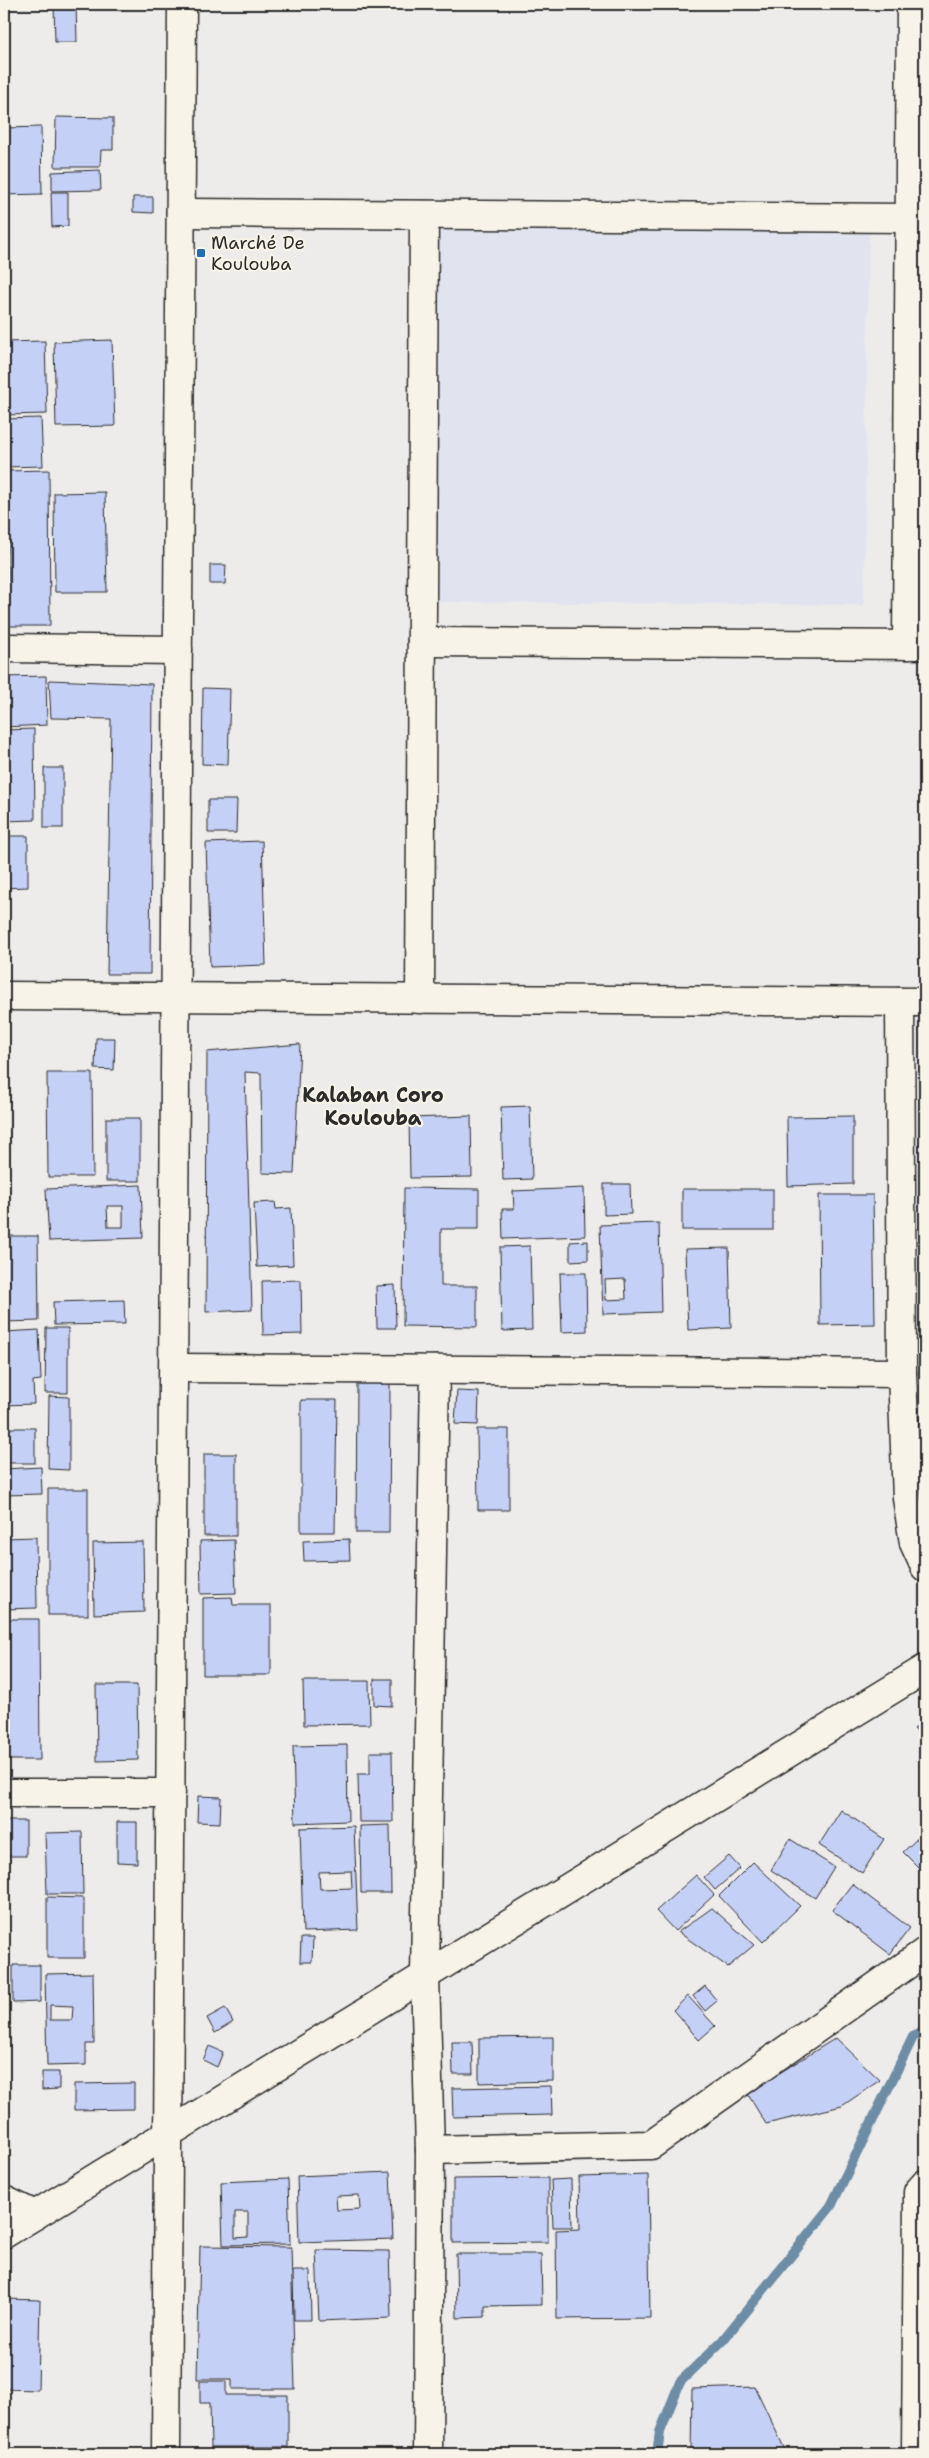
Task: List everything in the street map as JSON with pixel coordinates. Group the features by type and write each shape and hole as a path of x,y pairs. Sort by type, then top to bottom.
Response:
{"street":[{"path":"166,2454 182,4"},
{"path":"422,642 916,645 910,218 912,4"},
{"path":"181,213 910,218"},
{"path":"420,999 424,215"},
{"path":"4,648 178,650"},
{"path":"4,996 912,1002 902,1373 907,1498 914,1542 925,1567"},
{"path":"174,1368 902,1373"},
{"path":"428,2454 430,2150 425,1976 435,1370"},
{"path":"4,2234 925,1669"},
{"path":"4,1793 171,1793"},
{"path":"430,2150 651,2145 925,1952"},
{"path":"916,2454 918,2192 925,2184"},
{"path":"4,2200 35,2215"}],"shaded area":[{"path":"436,225 869,230 864,605 425,602"}],"building":[{"path":"54,4 76,4 77,42 55,42"},
{"path":"56,117 113,118 113,150 101,150 100,167 55,167"},
{"path":"41,127 42,194 4,195 4,128"},
{"path":"100,170 101,190 52,191 52,172"},
{"path":"51,192 68,192 68,226 52,227"},
{"path":"133,197 153,197 153,213 133,212"},
{"path":"112,340 115,426 56,427 54,342"},
{"path":"45,341 47,414 4,415 4,342"},
{"path":"41,418 43,466 4,467 4,419"},
{"path":"49,470 50,626 4,626 4,582 8,582 8,517 4,517 4,471"},
{"path":"105,492 107,592 55,592 54,493"},
{"path":"210,565 226,565 225,584 210,584"},
{"path":"46,676 47,725 4,727 4,677"},
{"path":"49,680 152,684 150,974 107,974 111,719 51,718"},
{"path":"203,688 230,689 228,765 202,764"},
{"path":"34,729 35,820 4,821 4,730"},
{"path":"44,768 63,768 63,828 44,828"},
{"path":"208,800 237,800 236,833 208,833"},
{"path":"4,836 28,836 28,887 4,888"},
{"path":"262,841 266,965 210,967 206,843"},
{"path":"96,1038 115,1038 114,1070 95,1069"},
{"path":"300,1044 294,1174 262,1173 261,1073 245,1072 252,1310 206,1312 207,1052"},
{"path":"47,1073 92,1073 93,1177 48,1177"},
{"path":"530,1106 532,1179 503,1180 501,1107"},
{"path":"471,1116 472,1177 410,1178 409,1118"},
{"path":"853,1116 853,1184 788,1186 787,1117"},
{"path":"106,1118 140,1118 140,1181 106,1181"},
{"path":"604,1184 630,1184 631,1214 604,1215"},
{"path":"141,1185 143,1238 49,1241 46,1189","holes":["107,1206 123,1206 123,1227 108,1227"]},
{"path":"404,1188 479,1189 479,1229 441,1229 441,1286 477,1286 477,1327 403,1326"},
{"path":"584,1188 585,1236 503,1239 502,1209 514,1209 513,1191"},
{"path":"682,1189 773,1189 773,1230 682,1230"},
{"path":"819,1195 873,1195 875,1324 820,1325"},
{"path":"275,1202 276,1209 291,1208 293,1265 257,1267 254,1203"},
{"path":"659,1223 661,1312 603,1314 600,1225","holes":["625,1279 626,1299 606,1300 605,1280"]},
{"path":"4,1236 38,1236 39,1321 4,1322"},
{"path":"588,1241 588,1260 570,1261 570,1242"},
{"path":"530,1246 532,1330 502,1331 500,1247"},
{"path":"729,1248 731,1328 688,1330 685,1249"},
{"path":"560,1273 586,1273 587,1331 562,1332"},
{"path":"301,1280 302,1334 263,1335 262,1281"},
{"path":"395,1285 396,1328 377,1328 376,1286"},
{"path":"124,1300 125,1324 54,1325 53,1302"},
{"path":"46,1328 68,1328 68,1393 45,1393"},
{"path":"39,1330 41,1380 33,1381 34,1404 4,1405 4,1332"},
{"path":"357,1383 390,1383 389,1533 356,1533"},
{"path":"457,1391 479,1392 478,1425 455,1424"},
{"path":"49,1396 69,1397 69,1470 48,1469"},
{"path":"301,1400 337,1400 335,1532 301,1532"},
{"path":"4,1428 35,1428 35,1463 4,1463"},
{"path":"477,1429 509,1429 509,1510 478,1510"},
{"path":"204,1454 236,1454 236,1536 204,1536"},
{"path":"41,1467 42,1494 4,1495 4,1469"},
{"path":"48,1489 88,1489 88,1615 48,1615"},
{"path":"36,1537 37,1608 4,1609 4,1538"},
{"path":"349,1539 350,1560 304,1561 303,1541"},
{"path":"234,1540 236,1593 201,1594 200,1541"},
{"path":"143,1542 144,1612 94,1614 93,1543"},
{"path":"232,1597 233,1605 271,1605 271,1675 203,1675 203,1598"},
{"path":"4,1619 39,1619 40,1760 4,1760"},
{"path":"374,1679 392,1679 392,1706 374,1705"},
{"path":"303,1681 369,1681 370,1724 304,1725"},
{"path":"96,1685 137,1685 138,1760 97,1761"},
{"path":"925,1721 925,1739 914,1729"},
{"path":"347,1745 348,1821 295,1823 293,1746"},
{"path":"370,1752 392,1752 393,1822 359,1822 358,1774 370,1774"},
{"path":"198,1796 221,1797 220,1823 197,1822"},
{"path":"841,1810 884,1839 862,1873 819,1845"},
{"path":"4,1821 26,1821 26,1856 4,1856"},
{"path":"117,1822 137,1822 137,1863 117,1862"},
{"path":"390,1825 391,1893 361,1893 360,1826"},
{"path":"354,1826 358,1930 303,1932 300,1828","holes":["351,1871 352,1888 320,1889 319,1872"]},
{"path":"82,1832 83,1894 47,1894 45,1833"},
{"path":"922,1834 925,1837 925,1874 903,1852"},
{"path":"790,1839 834,1867 815,1898 771,1870"},
{"path":"729,1856 740,1868 715,1890 704,1877"},
{"path":"753,1862 800,1906 763,1942 719,1896"},
{"path":"696,1875 714,1895 675,1931 656,1911"},
{"path":"852,1884 910,1928 890,1954 832,1910"},
{"path":"47,1897 84,1898 84,1958 47,1958"},
{"path":"712,1908 754,1945 728,1967 678,1932"},
{"path":"301,1938 313,1938 312,1962 300,1962"},
{"path":"13,1965 40,1965 40,2002 13,2003"},
{"path":"93,1973 94,2044 86,2044 86,2065 47,2066 45,1974","holes":["50,2005 73,2006 72,2020 50,2020"]},
{"path":"705,1986 717,2001 705,2011 693,1996"},
{"path":"688,1996 715,2026 699,2040 673,2010"},
{"path":"225,2008 233,2022 215,2033 207,2018"},
{"path":"553,2037 553,2081 479,2083 479,2038"},
{"path":"836,2038 880,2080 842,2106 766,2124 747,2093"},
{"path":"452,2042 472,2042 473,2074 453,2074"},
{"path":"209,2046 223,2052 217,2067 203,2060"},
{"path":"42,2072 59,2072 59,2089 42,2090"},
{"path":"134,2083 134,2109 74,2110 74,2084"},
{"path":"551,2086 552,2115 453,2117 452,2088"},
{"path":"390,2172 393,2239 299,2242 297,2176","holes":["359,2195 360,2209 337,2210 336,2196"]},
{"path":"648,2175 650,2318 557,2319 556,2230 580,2229 579,2177"},
{"path":"548,2178 548,2242 453,2243 453,2179"},
{"path":"288,2179 290,2244 223,2245 221,2182","holes":["235,2212 248,2212 248,2237 235,2238"]},
{"path":"571,2179 572,2227 553,2227 551,2180"},
{"path":"200,2246 291,2247 295,2389 232,2389 232,2379 197,2379"},
{"path":"316,2250 389,2251 391,2318 319,2321"},
{"path":"456,2254 541,2254 542,2305 485,2306 485,2317 457,2318"},
{"path":"293,2271 310,2271 311,2320 294,2320"},
{"path":"4,2299 40,2300 38,2390 4,2389"},
{"path":"200,2381 226,2381 226,2395 288,2395 288,2447 211,2447 210,2403 200,2403"},
{"path":"755,2387 787,2454 691,2454 692,2389"}],"waterway":[{"path":"657,2454 660,2432 680,2382 723,2340 831,2206 913,2037 925,2031"}],"place":[{"name":"Marché De Koulouba","path":"201,253"}],"district":[{"name":"Kalaban Coro Koulouba","path":"373,1106"}]}
